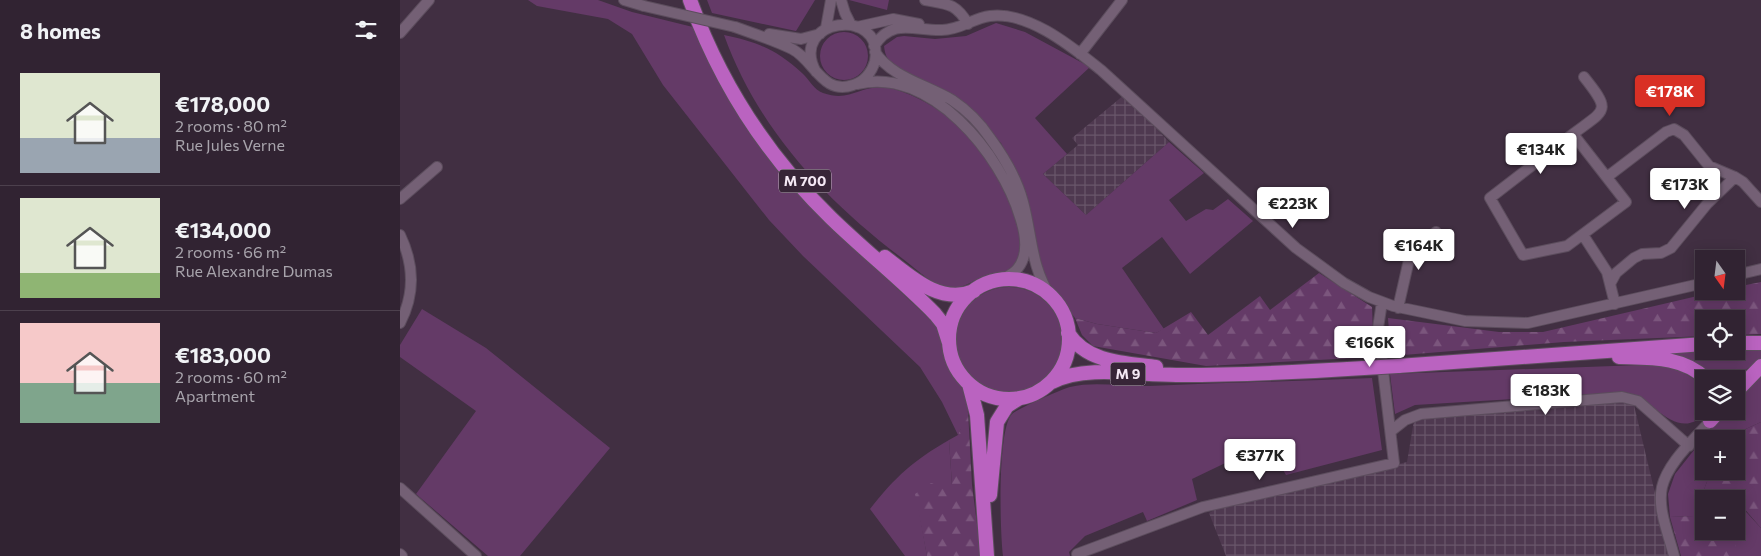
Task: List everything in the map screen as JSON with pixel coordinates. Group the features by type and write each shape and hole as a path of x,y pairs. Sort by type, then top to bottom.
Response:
{"highway":[{"name":"M 700","path":"690,0 722,73 771,151 825,212 935,314 943,324 949,344"},
{"name":"M 700","path":"698,0 723,60 750,108 782,154 821,198 873,247 926,286 949,296 962,296 974,291"},
{"path":"987,556 978,415 969,384 955,366 949,344 950,330 956,312 974,291 1000,280 1013,280 1027,282 1051,297 1064,315 1068,333 1065,361 1049,384 1037,392 1019,398 1002,411 996,430 990,488 991,556"},
{"name":"M 9","path":"1068,333 1082,349 1104,359 1209,374"},
{"path":"1745,343 1761,343"},
{"name":"M 9","path":"1049,384 1078,374 1209,374 1364,368 1695,345"},
{"path":"1531,355 1554,359 1601,356 1659,359 1688,366 1695,371"},
{"path":"1745,383 1761,366"},
{"path":"969,384 992,397 1019,398"}],"street":[{"path":"400,33 429,0"},
{"path":"624,0 735,27 798,39 840,24 854,26 893,19 944,30"},
{"path":"816,72 811,52 823,31 831,0"},
{"path":"841,0 845,13 854,26 868,35 874,49 894,70 961,106 977,121 992,140 1017,184 1028,221 1037,271 1051,297"},
{"path":"925,0 952,5 958,9 968,24"},
{"path":"1080,54 1122,0"},
{"path":"858,84 871,70 874,49 884,32 896,28 944,30 968,24 987,16 1007,17 1044,30 1080,54 1138,102 1296,248 1344,283 1382,302 1398,308 1465,321 1514,324 1540,321 1695,285"},
{"path":"735,27 792,49 805,57 822,79 834,86 844,87 876,80 892,83 933,100 954,115 990,155 1014,198 1024,236 1024,253 1019,268 1000,280"},
{"path":"1573,134 1626,202 1582,235 1562,247 1523,255 1490,198 1573,134 1600,114 1604,108 1602,100 1584,77"},
{"path":"1607,177 1666,132 1674,129 1684,135 1709,166 1743,182 1761,202"},
{"path":"400,199 438,167"},
{"path":"1610,284 1616,273 1634,258 1642,254 1661,253 1671,248 1707,204 1735,177"},
{"path":"1398,308 1411,251 1436,232"},
{"path":"400,235 408,253 412,280 408,301 400,323"},
{"path":"1582,235 1606,269 1615,304"},
{"path":"1745,273 1761,269"},
{"path":"1077,554 1190,511 1394,463 1378,328 1382,302"},
{"path":"1391,431 1405,420 1420,414 1622,397 1638,401 1690,446"},
{"path":"1674,556 1662,504 1662,486 1669,472 1710,420"},
{"path":"400,488 476,556"}],"shaded area":[{"path":"1124,95 1169,142 1086,215 1043,174 1078,145 1072,138"},
{"path":"1633,401 1670,556 1226,556 1209,513 1224,504 1407,462 1414,420"}],"green space":[{"path":"528,0 598,0 632,12 697,28 815,211 938,327 946,360 968,403 967,416 958,435 942,402 920,367 803,256 769,220 663,85 632,34 608,19 537,6"},
{"path":"707,0 815,0 796,31 712,13"},
{"path":"849,0 889,0 887,10"},
{"path":"996,23 1025,32 1090,67 1035,118 1067,154 1043,174 1086,215 1169,142 1204,173 1169,200 1186,221 1206,209 1213,210 1228,199 1253,221 1190,274 1162,237 1122,268 1164,329 1156,333 1097,324 1075,318 1042,276 1022,187 1001,143 964,103 898,69 890,62 885,53 884,46 897,37 935,39 966,36"},
{"path":"839,32 849,32 861,39 868,51 868,61 861,73 849,80 839,80 831,76 824,69 820,61 820,51 824,43 831,36"},
{"path":"724,35 756,44 775,52 805,75 823,93 840,96 866,89 889,88 920,99 951,119 972,140 983,155 995,173 1015,213 1020,233 1021,250 1016,264 1010,270 985,276 962,287 954,288 933,282 920,273 847,212 797,160 775,132 755,101 738,69"},
{"path":"1319,273 1372,307 1374,357 1206,366 1093,346 1082,335 1075,318 1097,324 1156,333 1191,312 1208,335 1260,296 1270,310"},
{"path":"1761,282 1761,334 1745,335 1745,310 1695,310 1695,336 1564,342 1391,356 1388,318 1499,332 1543,332 1695,297 1695,300 1745,300 1745,285"},
{"path":"1009,287 1029,291 1046,303 1058,320 1062,340 1058,360 1046,377 1029,389 1009,393 989,389 972,377 960,360 956,340 960,320 972,303 989,291"},
{"path":"422,309 486,348 610,448 520,556 488,556 416,494 476,411 400,357 400,345"},
{"path":"1745,350 1761,350 1761,359 1745,370 1702,370 1672,355 1679,352 1695,351 1695,360 1745,360"},
{"path":"1641,365 1667,367 1682,372 1695,380 1695,420 1697,420 1687,423 1677,422 1625,392 1415,405 1395,414 1390,374"},
{"path":"1761,373 1761,422 1744,430 1710,430 1718,420 1745,420 1745,389"},
{"path":"1372,378 1382,450 1286,475 1267,443 1192,479 1197,500 1147,521 1143,512 1085,536 1069,552 1070,556 1003,556 1001,482 1004,439 1007,423 1012,414 1030,404 1058,391 1089,384 1149,386"},
{"path":"968,411 972,485 981,556 927,556 915,494 931,483 952,485 949,440 958,435"},
{"path":"1761,422 1761,528 1745,509 1745,490 1704,490 1708,480 1745,480 1744,430"},
{"path":"949,440 952,485 916,494 927,556 905,556 870,509 906,470"},
{"path":"1695,449 1695,480 1708,480 1704,490 1695,490 1694,516 1670,517 1668,494 1675,474"},
{"path":"1745,511 1761,528 1761,556 1736,556 1736,540 1745,540"},
{"path":"1695,513 1695,540 1736,540 1736,556 1681,556 1670,517 1694,516"}]}
